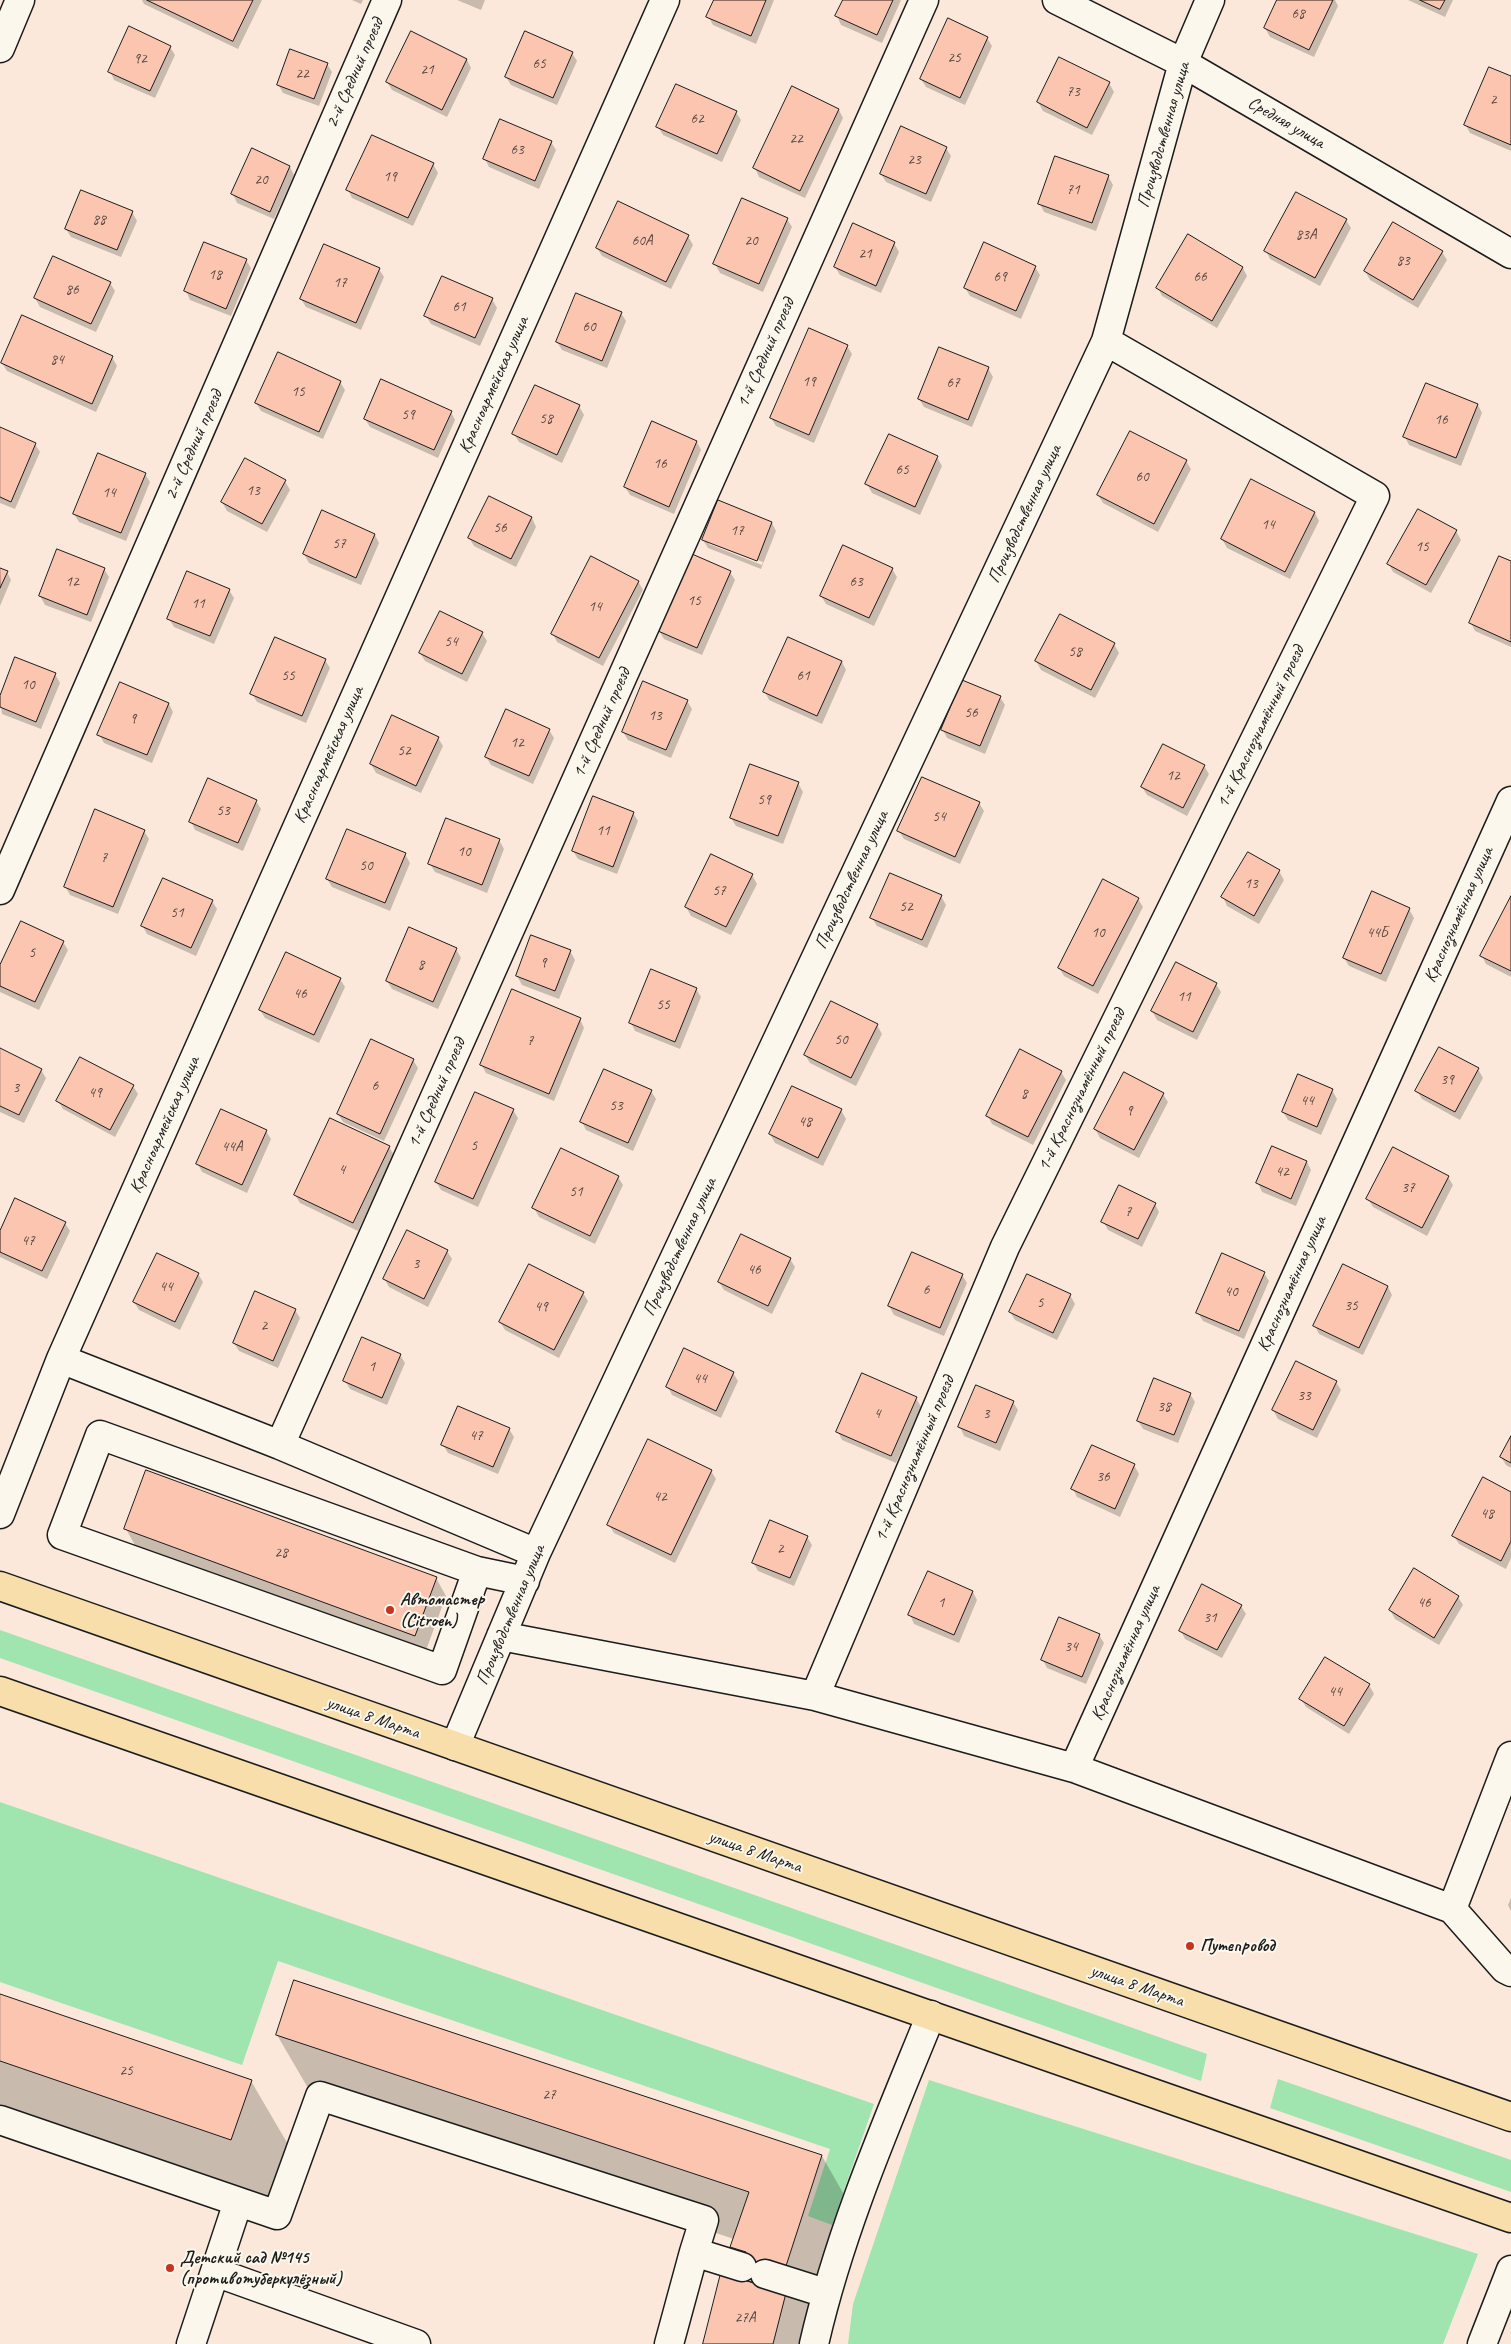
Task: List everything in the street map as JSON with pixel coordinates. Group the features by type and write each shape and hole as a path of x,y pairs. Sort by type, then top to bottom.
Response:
{"main road":[{"name":"улица 8 Марта","path":"0,1586 1511,2117"},
{"path":"0,1691 1511,2218"}],"street":[{"path":"0,48 20,0"},
{"name":"2-й Средний проезд","path":"0,890 387,0"},
{"name":"Красноармейская улица","path":"0,1514 61,1359 665,0"},
{"name":"1-й Средний проезд","path":"280,1445 924,0"},
{"name":"Средняя улица","path":"1057,0 1183,63 1508,244"},
{"name":"Производственная улица","path":"455,1746 536,1553 1106,341 1183,63 1210,0"},
{"name":"1-й Краснознамённый проезд","path":"815,1696 1005,1247 1375,496 1106,341"},
{"name":"Краснознамённая улица","path":"1074,1768 1511,801"},
{"path":"61,1359 280,1445 536,1553"},
{"path":"477,1572 442,1670 62,1536 100,1436 477,1572 525,1580"},
{"path":"501,1636 815,1696 1074,1768 1452,1909 1505,1969 1511,1972"},
{"path":"1452,1909 1510,1759"},
{"path":"814,2344 825,2293 883,2132 931,2015"},
{"path":"0,2120 277,2216 320,2096 704,2220 669,2344"},
{"path":"192,2344 238,2202"},
{"path":"694,2252 825,2293"},
{"path":"1482,2344 1511,2270"},
{"path":"215,2272 416,2344"}],"green space":[{"path":"0,1630 1207,2054 1201,2081 0,1658"},
{"path":"0,1802 874,2104 832,2225 808,2216 830,2149 278,1961 242,2065 0,1982"},
{"path":"1278,2079 1511,2160 1511,2192 1270,2108"},
{"path":"929,2080 1478,2254 1443,2344 848,2344 853,2304"}],"building":[{"path":"147,0 253,0 233,41"},
{"path":"714,0 766,0 751,36 706,17"},
{"path":"843,0 893,0 877,35 835,16"},
{"path":"1277,0 1333,0 1309,50 1264,28"},
{"path":"1420,0 1445,0 1440,9"},
{"path":"948,18 988,37 960,98 920,79"},
{"path":"129,26 171,46 150,91 108,72"},
{"path":"411,31 467,59 442,110 386,82"},
{"path":"525,31 573,52 553,98 505,77"},
{"path":"290,49 328,63 314,99 277,85"},
{"path":"1059,57 1110,82 1087,128 1037,102"},
{"path":"1489,67 1511,76 1511,145 1464,125"},
{"path":"676,84 737,111 717,154 656,127"},
{"path":"792,86 839,109 800,191 753,168"},
{"path":"500,119 552,141 535,181 483,159"},
{"path":"901,126 947,147 926,194 880,174"},
{"path":"372,135 434,163 408,218 346,190"},
{"path":"252,148 290,166 270,212 231,194"},
{"path":"1055,156 1109,175 1092,223 1038,204"},
{"path":"81,190 133,211 117,250 65,229"},
{"path":"1296,192 1347,219 1315,278 1264,251"},
{"path":"742,198 788,218 759,284 713,264"},
{"path":"618,201 689,235 666,282 596,248"},
{"path":"1393,222 1443,251 1413,300 1364,271"},
{"path":"853,223 895,242 876,286 834,267"},
{"path":"1188,234 1243,267 1212,321 1156,288"},
{"path":"204,242 247,259 226,309 184,291"},
{"path":"984,242 1036,266 1016,311 964,288"},
{"path":"324,244 380,268 356,323 300,299"},
{"path":"53,256 111,282 91,324 34,298"},
{"path":"442,276 493,298 475,338 424,316"},
{"path":"576,293 622,312 602,361 556,342"},
{"path":"22,315 113,356 92,404 1,363"},
{"path":"809,328 848,345 809,435 770,418"},
{"path":"939,347 989,367 968,420 918,399"},
{"path":"278,352 341,381 319,432 255,403"},
{"path":"381,379 452,411 434,450 364,419"},
{"path":"1426,383 1478,404 1456,458 1403,437"},
{"path":"535,385 580,405 557,455 512,434"},
{"path":"652,421 697,441 669,507 624,487"},
{"path":"0,427 36,443 11,502 0,497"},
{"path":"1130,431 1187,460 1154,524 1097,495"},
{"path":"889,434 938,456 915,507 865,484"},
{"path":"98,453 146,473 121,533 73,514"},
{"path":"245,458 286,480 262,524 221,502"},
{"path":"1251,479 1315,512 1285,572 1221,539"},
{"path":"489,496 532,517 511,559 468,538"},
{"path":"718,500 772,522 757,561 702,540"},
{"path":"1418,509 1457,530 1426,585 1387,564"},
{"path":"322,510 375,534 356,578 303,554"},
{"path":"843,545 893,568 869,618 820,596"},
{"path":"57,549 105,568 87,615 39,596"},
{"path":"692,554 731,571 697,648 658,631"},
{"path":"591,556 639,581 599,658 551,634"},
{"path":"1499,556 1511,561 1511,642 1469,623"},
{"path":"0,568 8,571 0,588"},
{"path":"187,571 230,589 210,636 167,619"},
{"path":"440,611 483,632 462,674 419,653"},
{"path":"1060,614 1115,643 1091,690 1035,661"},
{"path":"275,637 326,659 302,716 250,694"},
{"path":"788,637 842,661 817,716 763,692"},
{"path":"15,657 56,673 36,722 0,707 0,696"},
{"path":"962,680 1001,696 980,746 941,730"},
{"path":"643,681 688,700 666,750 622,732"},
{"path":"120,682 169,703 147,755 97,735"},
{"path":"506,709 550,729 529,776 485,757"},
{"path":"392,715 439,737 416,786 370,764"},
{"path":"1163,744 1205,765 1183,808 1141,787"},
{"path":"750,764 799,782 778,836 730,818"},
{"path":"922,777 980,802 955,857 897,831"},
{"path":"208,778 257,800 238,843 189,822"},
{"path":"593,796 634,812 613,867 572,851"},
{"path":"95,809 145,830 113,907 64,887"},
{"path":"446,818 500,839 482,885 428,864"},
{"path":"347,829 406,853 385,903 326,879"},
{"path":"1248,852 1280,870 1254,916 1221,897"},
{"path":"711,854 753,874 726,927 685,907"},
{"path":"890,873 942,895 922,940 870,918"},
{"path":"163,878 213,900 191,948 141,926"},
{"path":"1103,879 1139,898 1093,986 1058,968"},
{"path":"1372,891 1410,908 1381,974 1343,958"},
{"path":"1511,896 1511,971 1480,956"},
{"path":"21,921 64,941 35,1002 0,986 0,965"},
{"path":"409,927 457,948 433,1002 386,981"},
{"path":"531,935 571,950 555,991 516,976"},
{"path":"286,952 341,978 314,1035 259,1010"},
{"path":"1176,962 1217,983 1193,1032 1151,1011"},
{"path":"651,969 697,988 675,1042 629,1023"},
{"path":"512,989 581,1018 549,1094 480,1065"},
{"path":"831,1001 878,1024 851,1078 804,1055"},
{"path":"371,1039 414,1059 380,1134 337,1114"},
{"path":"1439,1047 1479,1068 1455,1112 1415,1091"},
{"path":"0,1048 42,1069 19,1115 0,1106"},
{"path":"1020,1049 1062,1071 1028,1137 986,1116"},
{"path":"80,1057 134,1085 110,1130 56,1101"},
{"path":"604,1069 652,1090 628,1143 580,1122"},
{"path":"1124,1072 1164,1093 1134,1150 1094,1129"},
{"path":"1298,1074 1333,1089 1317,1127 1282,1112"},
{"path":"792,1086 842,1109 818,1158 769,1134"},
{"path":"475,1092 514,1109 473,1199 435,1182"},
{"path":"221,1109 267,1130 242,1185 196,1164"},
{"path":"330,1118 390,1146 353,1223 294,1195"},
{"path":"1272,1146 1307,1161 1291,1199 1256,1183"},
{"path":"1393,1147 1449,1176 1422,1228 1366,1199"},
{"path":"561,1148 619,1176 590,1236 532,1208"},
{"path":"1119,1185 1156,1203 1138,1239 1101,1222"},
{"path":"15,1198 66,1222 42,1271 0,1252 0,1231"},
{"path":"407,1230 448,1250 424,1299 383,1279"},
{"path":"741,1234 791,1258 768,1306 718,1282"},
{"path":"912,1252 963,1274 940,1328 888,1306"},
{"path":"157,1253 199,1273 175,1322 133,1302"},
{"path":"1222,1253 1265,1272 1239,1331 1196,1313"},
{"path":"529,1264 584,1292 554,1350 499,1322"},
{"path":"1343,1264 1388,1286 1359,1348 1313,1326"},
{"path":"1027,1274 1071,1294 1053,1333 1009,1312"},
{"path":"255,1291 296,1309 273,1361 233,1343"},
{"path":"362,1337 401,1354 382,1398 343,1381"},
{"path":"684,1348 734,1372 716,1411 666,1387"},
{"path":"1296,1361 1337,1381 1313,1430 1272,1410"},
{"path":"862,1373 917,1397 891,1456 836,1432"},
{"path":"1154,1378 1191,1393 1174,1435 1137,1421"},
{"path":"976,1385 1014,1401 996,1443 958,1427"},
{"path":"458,1406 510,1428 493,1467 441,1445"},
{"path":"1511,1436 1511,1463 1500,1457"},
{"path":"648,1439 712,1470 671,1555 607,1525"},
{"path":"1092,1445 1135,1464 1115,1509 1071,1489"},
{"path":"146,1470 437,1577 415,1636 124,1529"},
{"path":"1483,1477 1511,1492 1511,1541 1501,1561 1452,1536"},
{"path":"770,1520 808,1536 790,1578 752,1563"},
{"path":"1414,1568 1459,1596 1434,1638 1389,1610"},
{"path":"928,1571 973,1591 954,1635 908,1615"},
{"path":"1202,1584 1242,1605 1217,1650 1179,1631"},
{"path":"1059,1617 1100,1634 1082,1677 1041,1660"},
{"path":"1325,1657 1370,1684 1344,1726 1299,1699"},
{"path":"294,1980 822,2155 786,2266 770,2260 761,2285 738,2278 746,2252 730,2247 749,2192 276,2035"},
{"path":"0,1994 252,2080 231,2140 0,2061"},
{"path":"721,2273 786,2293 773,2344 703,2344"}],"place":[{"name":"Автомастер (Citroen)","path":"390,1610"},
{"name":"Путепровод","path":"1190,1946"},
{"name":"Детский сад №145 (противотуберкулёзный)","path":"170,2268"}]}
